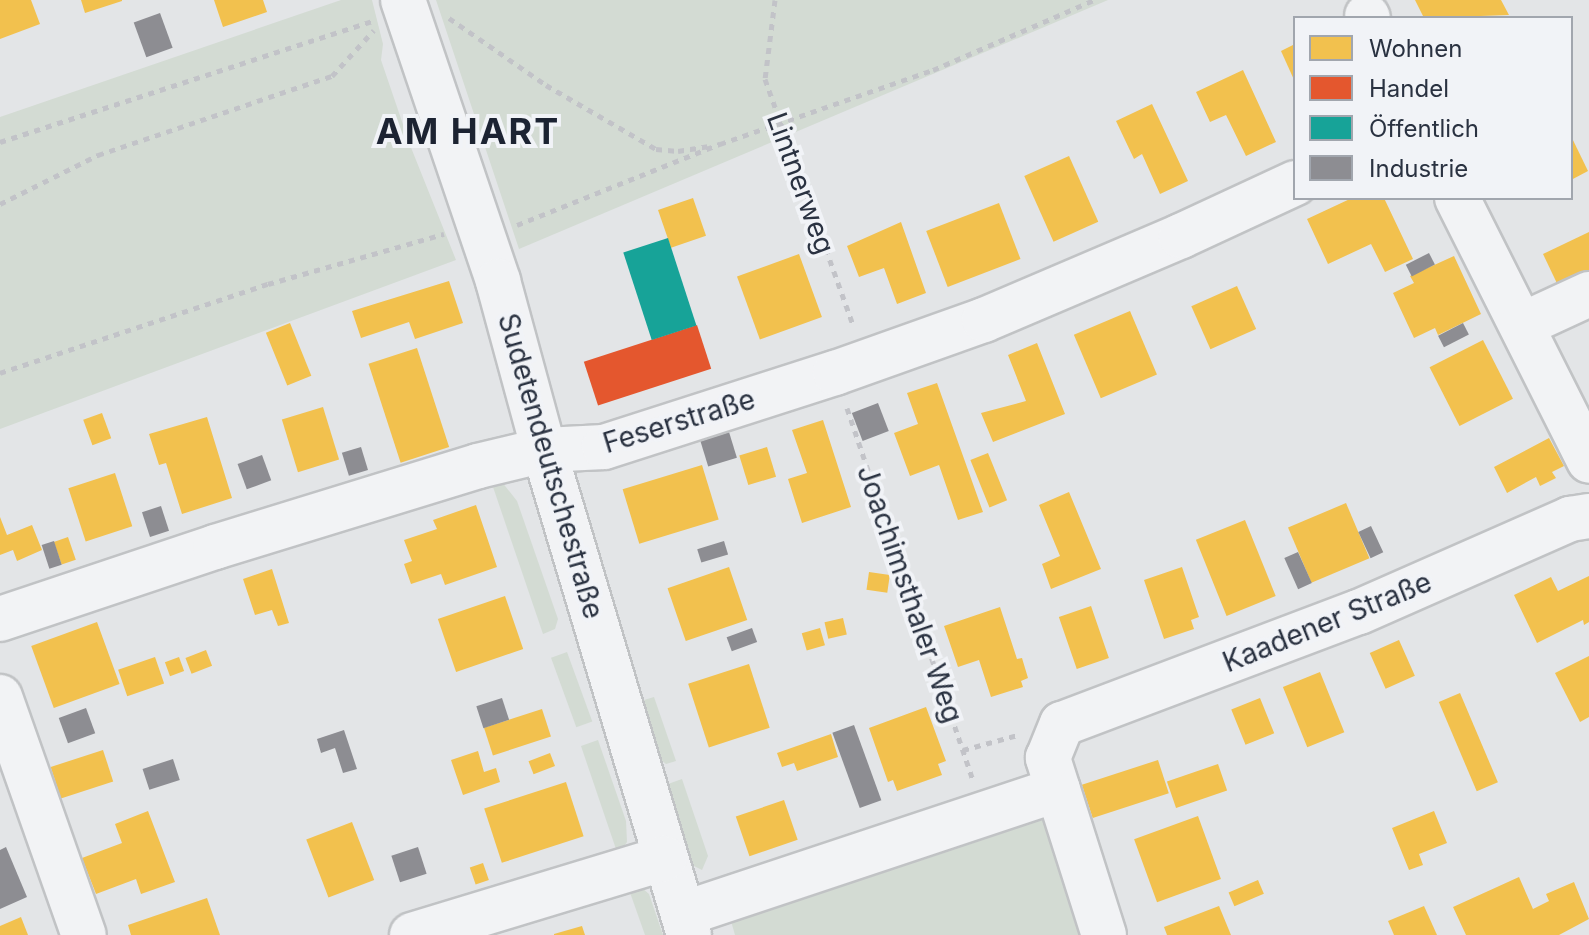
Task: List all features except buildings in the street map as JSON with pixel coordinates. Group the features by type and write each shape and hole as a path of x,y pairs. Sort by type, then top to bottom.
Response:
{"street":[{"name":"Sudetendeutschestraße","path":"410,10 515,336 544,450 686,925"},
{"name":"Feserstraße","path":"0,619 215,547 478,466 544,450 604,447 851,368 984,320 1181,236 1293,184"},
{"path":"1458,200 1589,461"},
{"path":"1522,325 1589,294"},
{"name":"Kaadener Straße","path":"1058,789 1048,758 1062,724 1359,612 1570,519 1589,516"},
{"path":"0,700 84,935"},
{"path":"686,925 1058,789 1104,935"},
{"path":"412,935 665,858"}],"path":[{"name":"Lintnerweg","path":"775,0 765,79 851,368"},
{"path":"0,373 268,284 480,226 511,227 720,144 933,70 1094,0"},
{"path":"0,142 410,10 656,149 678,151 720,144"},
{"path":"0,204 98,155 332,76 410,10"},
{"name":"Joachimsthaler Weg","path":"851,368 985,814"}],"shaded area":[{"path":"341,0 372,0 383,44 381,60 410,145 456,260 0,429 0,117"},
{"path":"436,0 1108,0 519,249"},
{"path":"491,481 502,482 517,501 558,619 555,629 543,634"},
{"path":"567,652 592,722 576,727 551,658"},
{"path":"654,697 676,761 666,764 661,760 644,700"},
{"path":"598,740 626,821 627,842 618,855 581,746"},
{"path":"682,779 708,856 702,870 690,864 668,784"},
{"path":"1041,815 1079,935 735,935 731,921"},
{"path":"627,884 642,888 649,894 663,935 645,935"}],"district":[{"name":"AM HART","path":"468,132"}]}
